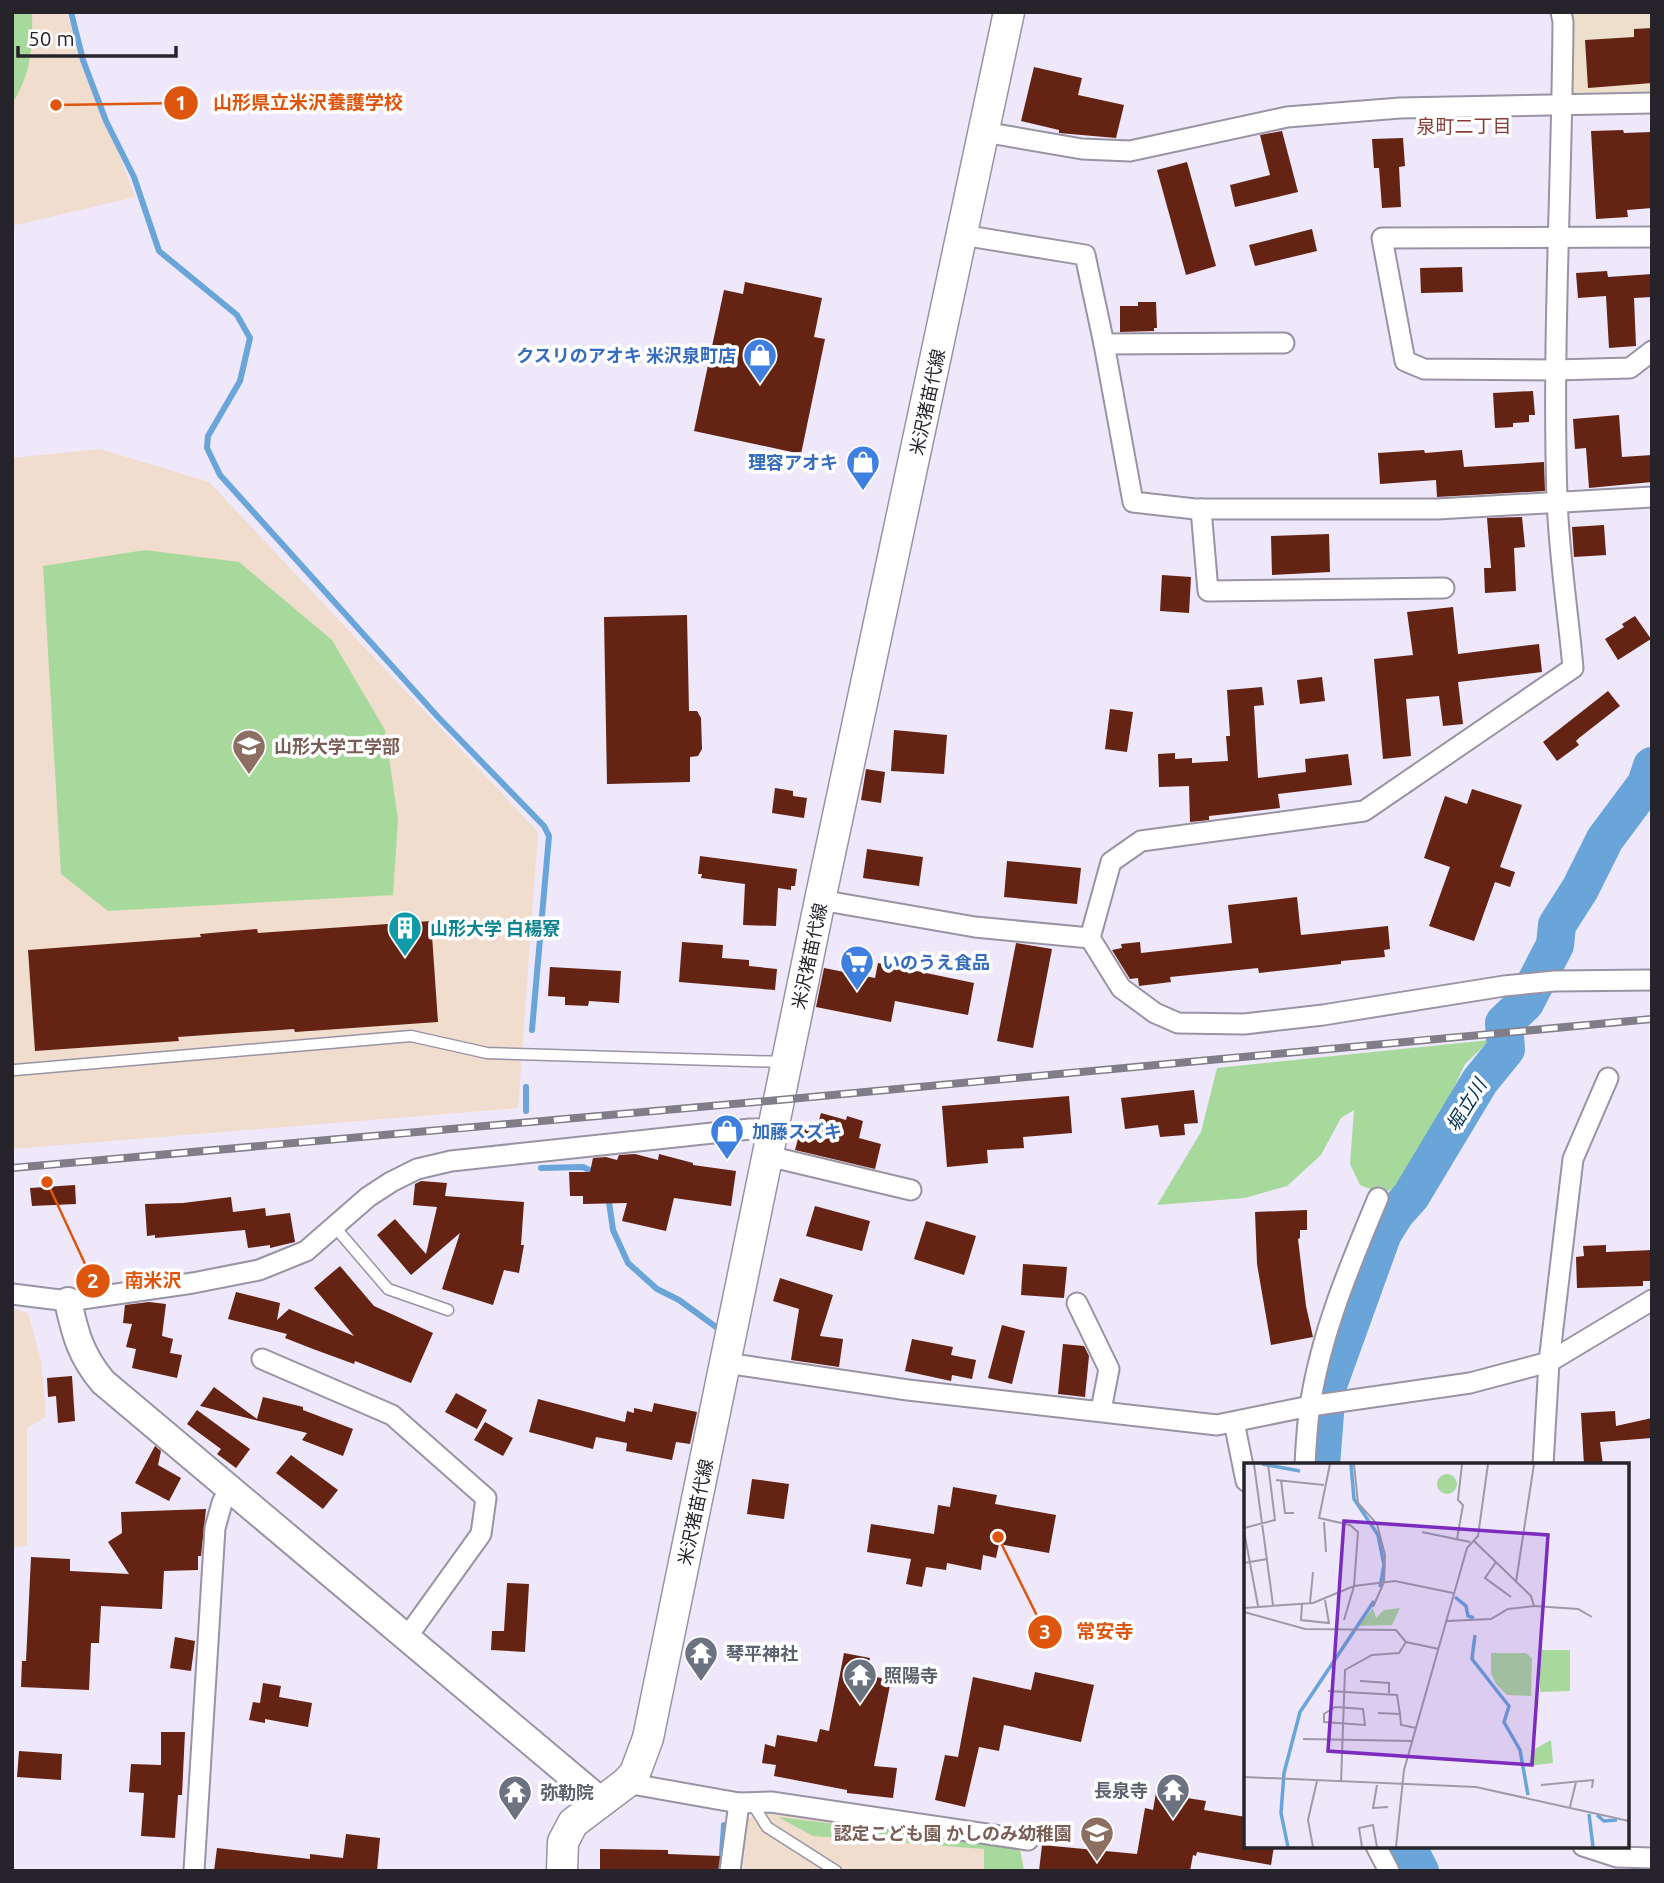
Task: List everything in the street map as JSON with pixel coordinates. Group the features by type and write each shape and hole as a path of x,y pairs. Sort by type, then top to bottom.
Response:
{"main road":[{"name":"米沢猪苗代線","path":"562,1871 563,1842 573,1823 626,1783 635,1773 648,1738 820,900 1009,12"}],"street":[{"path":"1561,12 1563,106 1555,370 1558,503 1573,668 1364,811 1141,841 1111,862 1090,938 1121,988 1155,1013 1178,1023 1244,1024 1555,981 1652,980"},
{"path":"984,132 1082,149 1130,152 1287,117 1401,108 1652,103"},
{"path":"962,235 1085,255 1133,502 1201,509 1437,509 1652,497"},
{"path":"1652,237 1381,238 1405,361 1424,369 1630,368 1652,351"},
{"path":"1104,344 1284,343"},
{"path":"1201,509 1208,591 1444,588"},
{"path":"820,900 975,927 1090,938"},
{"path":"1543,1463 1549,1362 1573,1159 1608,1079"},
{"path":"12,1294 68,1301 193,1283 259,1270 306,1251 368,1197 391,1182 416,1169 451,1161 750,1129 771,1142 911,1190"},
{"path":"1305,1463 1321,1353 1340,1290 1378,1198"},
{"path":"726,1363 908,1390 1101,1410 1204,1424 1234,1422 1314,1406 1470,1382 1549,1362 1652,1300"},
{"path":"68,1301 76,1338 89,1366 103,1382 601,1801"},
{"path":"1077,1303 1109,1369 1101,1410"},
{"path":"262,1359 392,1415 486,1497 481,1534 407,1637"},
{"path":"1234,1422 1244,1471"},
{"path":"194,1871 215,1528 229,1489"},
{"path":"626,1783 746,1803 771,1802 1028,1840"},
{"path":"730,1871 746,1803"},
{"path":"1377,1848 1389,1871"},
{"path":"1589,1848 1617,1857 1652,1858"}],"lane":[{"path":"15,1070 411,1036 487,1053 787,1062"},
{"path":"334,1226 388,1289 448,1310"},
{"path":"746,1803 767,1827 836,1871"}],"shaded area":[{"path":"12,12 66,12 135,197 12,226"},
{"path":"1567,12 1652,12 1652,96 1570,98"},
{"name":"山形大学工学部","path":"100,449 209,482 538,832 518,1108 12,1149 12,458"},
{"path":"12,1308 28,1313 41,1361 46,1417 27,1428 27,1546 12,1547"},
{"path":"764,1813 1020,1846 1025,1871 743,1871 748,1818"}],"green space":[{"path":"12,12 32,12 32,25 27,71 12,104"},
{"path":"145,550 239,562 332,640 385,730 398,819 393,895 108,911 61,874 43,566"},
{"path":"1490,1040 1465,1064 1412,1177 1383,1194 1360,1185 1350,1164 1354,1110 1341,1118 1321,1155 1287,1186 1245,1198 1157,1205 1201,1132 1217,1068"},
{"path":"778,1817 1019,1846 1024,1871 984,1869 984,1849 813,1836"}],"building":[{"path":"1652,28 1652,83 1588,88 1585,40 1634,37 1634,29"},
{"path":"1034,67 1082,78 1078,95 1124,105 1116,138 1059,133 1059,130 1021,121"},
{"path":"1623,130 1624,133 1652,132 1652,208 1627,210 1628,217 1596,219 1591,131"},
{"path":"1282,131 1298,192 1235,207 1230,185 1270,175 1260,135"},
{"path":"1403,138 1405,166 1399,167 1401,207 1382,208 1379,168 1374,168 1372,139"},
{"path":"1187,162 1216,266 1186,275 1157,170"},
{"path":"1312,229 1317,251 1255,266 1249,245"},
{"path":"1462,267 1463,292 1421,293 1420,268"},
{"path":"1607,271 1608,277 1652,274 1652,297 1634,298 1636,346 1609,348 1606,296 1578,298 1576,273"},
{"name":"クスリのアオキ 米沢泉町店","path":"745,282 822,298 814,337 825,339 801,454 694,431 724,290 743,294"},
{"path":"1138,302 1156,302 1157,328 1154,328 1154,331 1120,332 1120,306 1138,306"},
{"path":"1533,391 1535,415 1529,415 1529,422 1513,423 1513,427 1495,428 1493,393"},
{"path":"1619,415 1622,457 1652,455 1652,482 1589,488 1586,448 1575,449 1573,419"},
{"path":"1424,450 1425,453 1462,450 1464,467 1544,462 1545,491 1437,497 1436,480 1380,484 1378,453"},
{"path":"1522,517 1525,547 1514,548 1516,591 1485,593 1484,568 1491,568 1487,518"},
{"path":"1604,525 1606,555 1574,557 1572,527"},
{"path":"1329,534 1330,572 1272,575 1271,536"},
{"path":"1162,575 1191,577 1189,613 1160,611"},
{"path":"1453,607 1458,654 1539,644 1542,672 1458,682 1463,724 1443,726 1439,696 1406,699 1411,756 1383,759 1374,659 1413,655 1407,612"},
{"path":"687,615 689,711 697,711 701,718 702,749 698,756 690,757 690,782 607,784 604,617"},
{"path":"1635,616 1651,639 1618,660 1605,639"},
{"path":"1322,677 1325,701 1300,704 1297,680"},
{"path":"1262,687 1264,705 1254,706 1258,778 1306,772 1305,759 1348,754 1352,785 1278,794 1280,808 1209,816 1209,820 1190,822 1189,786 1159,787 1158,754 1175,753 1175,759 1192,758 1192,763 1228,761 1226,736 1230,736 1227,690"},
{"path":"1608,691 1620,706 1579,738 1576,741 1579,745 1557,761 1543,742"},
{"path":"1110,709 1133,712 1127,752 1105,749"},
{"path":"894,730 947,735 944,774 891,771"},
{"path":"866,769 885,772 881,803 861,800"},
{"path":"775,788 793,791 793,796 807,798 804,818 772,813"},
{"path":"1472,789 1522,805 1500,867 1515,872 1510,887 1495,882 1474,941 1429,926 1450,867 1424,858 1445,796 1467,804"},
{"path":"867,849 923,857 919,886 863,878"},
{"path":"700,856 797,869 795,886 791,886 791,890 778,888 776,926 743,925 745,884 701,878 702,874 698,874"},
{"path":"1007,861 1081,868 1077,904 1004,897"},
{"path":"1297,897 1301,935 1388,926 1390,949 1384,950 1385,957 1341,961 1341,964 1259,973 1258,968 1170,977 1171,982 1139,986 1138,978 1130,979 1112,950 1122,948 1121,944 1140,942 1141,953 1232,943 1228,905"},
{"path":"431,921 438,1022 178,1037 179,1041 35,1051 28,950 201,937 200,934 257,929 258,933"},
{"path":"682,942 723,945 722,958 749,960 749,966 777,969 775,990 679,982"},
{"path":"1016,943 1052,949 1033,1048 997,1041"},
{"path":"878,963 974,983 968,1015 895,1001 891,1022 816,1007 824,968 875,978"},
{"path":"550,967 621,971 619,1003 589,1001 588,1006 565,1005 565,997 548,996"},
{"path":"1194,1090 1198,1123 1184,1124 1185,1135 1160,1137 1158,1125 1125,1129 1121,1098"},
{"path":"1069,1096 1072,1133 1023,1137 1024,1148 987,1150 988,1163 947,1167 942,1106"},
{"path":"821,1113 846,1120 847,1116 863,1121 859,1138 881,1144 875,1169 795,1150 802,1124 817,1128"},
{"path":"635,1154 658,1160 659,1154 693,1165 736,1171 731,1206 674,1198 666,1231 622,1221 627,1203 583,1204 583,1196 570,1196 569,1172 590,1172 593,1158 617,1160 619,1155"},
{"path":"421,1181 447,1183 445,1196 524,1202 521,1245 524,1245 519,1273 504,1270 493,1305 442,1289 460,1233 411,1275 377,1235 395,1219 426,1254 437,1207 413,1205 415,1184"},
{"path":"75,1185 76,1204 32,1206 30,1188"},
{"path":"231,1197 233,1212 265,1208 266,1216 290,1213 295,1242 270,1248 270,1245 248,1248 245,1230 155,1238 155,1235 147,1236 145,1204"},
{"path":"815,1206 870,1221 862,1251 806,1236"},
{"path":"1307,1210 1307,1230 1300,1230 1298,1239 1306,1306 1313,1337 1271,1345 1257,1264 1255,1212"},
{"path":"926,1221 976,1236 964,1275 914,1259"},
{"path":"1606,1245 1606,1252 1652,1250 1652,1281 1643,1281 1643,1286 1577,1288 1576,1257 1584,1256 1583,1246"},
{"path":"1023,1264 1067,1267 1064,1298 1021,1295"},
{"path":"340,1266 374,1306 433,1333 411,1383 285,1338 287,1334 228,1319 236,1292 280,1303 277,1320 289,1309 354,1336 314,1288"},
{"path":"780,1278 833,1295 820,1336 843,1339 839,1367 791,1360 799,1309 773,1301"},
{"path":"149,1302 166,1304 162,1336 173,1339 170,1353 182,1355 177,1378 132,1368 136,1349 126,1347 132,1324 123,1323 125,1305"},
{"path":"1002,1325 1025,1331 1012,1384 988,1378"},
{"path":"912,1339 953,1347 951,1355 976,1360 972,1379 952,1375 951,1381 905,1371"},
{"path":"1063,1344 1084,1346 1089,1356 1085,1397 1058,1394"},
{"path":"72,1376 75,1421 58,1423 56,1396 48,1397 47,1378"},
{"path":"214,1387 257,1419 263,1397 303,1407 303,1410 353,1429 343,1456 302,1440 307,1433 200,1406"},
{"path":"456,1393 487,1410 477,1429 445,1412"},
{"path":"538,1399 625,1422 627,1411 634,1413 634,1408 652,1412 654,1403 697,1412 690,1444 676,1442 672,1460 626,1451 627,1443 596,1437 593,1449 529,1432"},
{"path":"197,1410 250,1449 236,1468 217,1454 221,1449 187,1424"},
{"path":"1615,1411 1616,1426 1652,1418 1652,1438 1600,1442 1603,1463 1584,1463 1581,1413"},
{"path":"485,1422 513,1438 503,1456 474,1440"},
{"path":"155,1446 161,1451 158,1465 181,1478 169,1501 135,1483"},
{"path":"291,1455 338,1490 323,1509 276,1473"},
{"path":"752,1479 789,1484 784,1519 747,1514"},
{"path":"953,1487 997,1495 995,1504 1056,1515 1049,1553 999,1544 996,1558 983,1555 981,1570 947,1563 946,1570 926,1567 922,1587 906,1584 911,1559 867,1552 871,1524 934,1534 938,1505 950,1507"},
{"path":"206,1509 198,1570 164,1571 162,1609 101,1606 99,1643 91,1643 89,1690 21,1687 22,1661 26,1661 31,1557 70,1559 70,1571 129,1574 108,1542 122,1533 121,1512"},
{"path":"507,1583 529,1584 525,1652 491,1650 492,1631 504,1631"},
{"path":"175,1637 195,1641 191,1671 170,1668"},
{"name":"照陽寺","path":"844,1653 870,1658 867,1675 891,1680 874,1766 897,1768 893,1798 847,1793 847,1790 774,1776 776,1765 762,1763 765,1744 775,1747 777,1735 817,1742 820,1729 829,1731"},
{"path":"1035,1672 1094,1685 1081,1742 1004,1725 999,1751 979,1747 965,1807 935,1800 945,1755 958,1757 973,1677 1031,1690"},
{"path":"263,1683 281,1686 279,1697 312,1703 308,1727 265,1719 265,1723 249,1720 253,1702 260,1703"},
{"path":"161,1732 185,1732 182,1795 178,1795 175,1838 141,1836 144,1793 129,1792 131,1764 161,1765"},
{"path":"19,1751 62,1754 61,1780 17,1777"},
{"path":"1156,1793 1206,1801 1204,1810 1244,1817 1244,1848 1274,1848 1271,1865 1197,1852 1196,1856 1193,1855 1190,1871 1039,1871 1042,1845 1137,1854 1145,1808 1153,1810"},
{"path":"346,1834 380,1838 377,1871 214,1871 217,1848 310,1859 310,1854 343,1858"},
{"path":"600,1849 668,1850 668,1854 720,1856 718,1871 600,1871"}],"waterway":[{"path":"71,12 83,60 106,121 134,177 159,251 237,315 250,338 240,381 208,436 207,448 220,475 438,717 544,826 549,836 532,1030"},
{"name":"堀立川","path":"1321,1463 1327,1388 1383,1233 1411,1196 1480,1081 1506,1049 1504,1023 1525,1003 1555,945 1557,925 1580,889 1605,839 1646,784 1652,766"},
{"path":"526,1087 526,1111"},
{"path":"541,1168 583,1167 597,1174"},
{"path":"608,1195 613,1230 628,1263 657,1289 679,1300 716,1327"},
{"path":"721,1868 724,1825"},
{"name":"堀立川","path":"1408,1848 1420,1871"}],"railway":[{"path":"12,1168 1652,1019"}],"place":[{"name":"山形県立米沢養護学校","path":"56,105"},
{"name":"クスリのアオキ 米沢泉町店","path":"760,385"},
{"name":"理容アオキ","path":"863,492"},
{"name":"山形大学工学部","path":"249,776"},
{"name":"山形大学 白楊寮","path":"405,958"},
{"name":"いのうえ食品","path":"857,992"},
{"name":"加藤スズキ","path":"727,1161"},
{"name":"南米沢","path":"47,1182"},
{"name":"常安寺","path":"998,1537"},
{"name":"琴平神社","path":"701,1683"},
{"name":"照陽寺","path":"860,1705"},
{"name":"長泉寺","path":"1173,1820"},
{"name":"弥勒院","path":"515,1822"},
{"name":"認定こども園 かしのみ幼稚園","path":"1097,1863"}],"district":[{"name":"泉町二丁目","path":"1464,126"}]}
